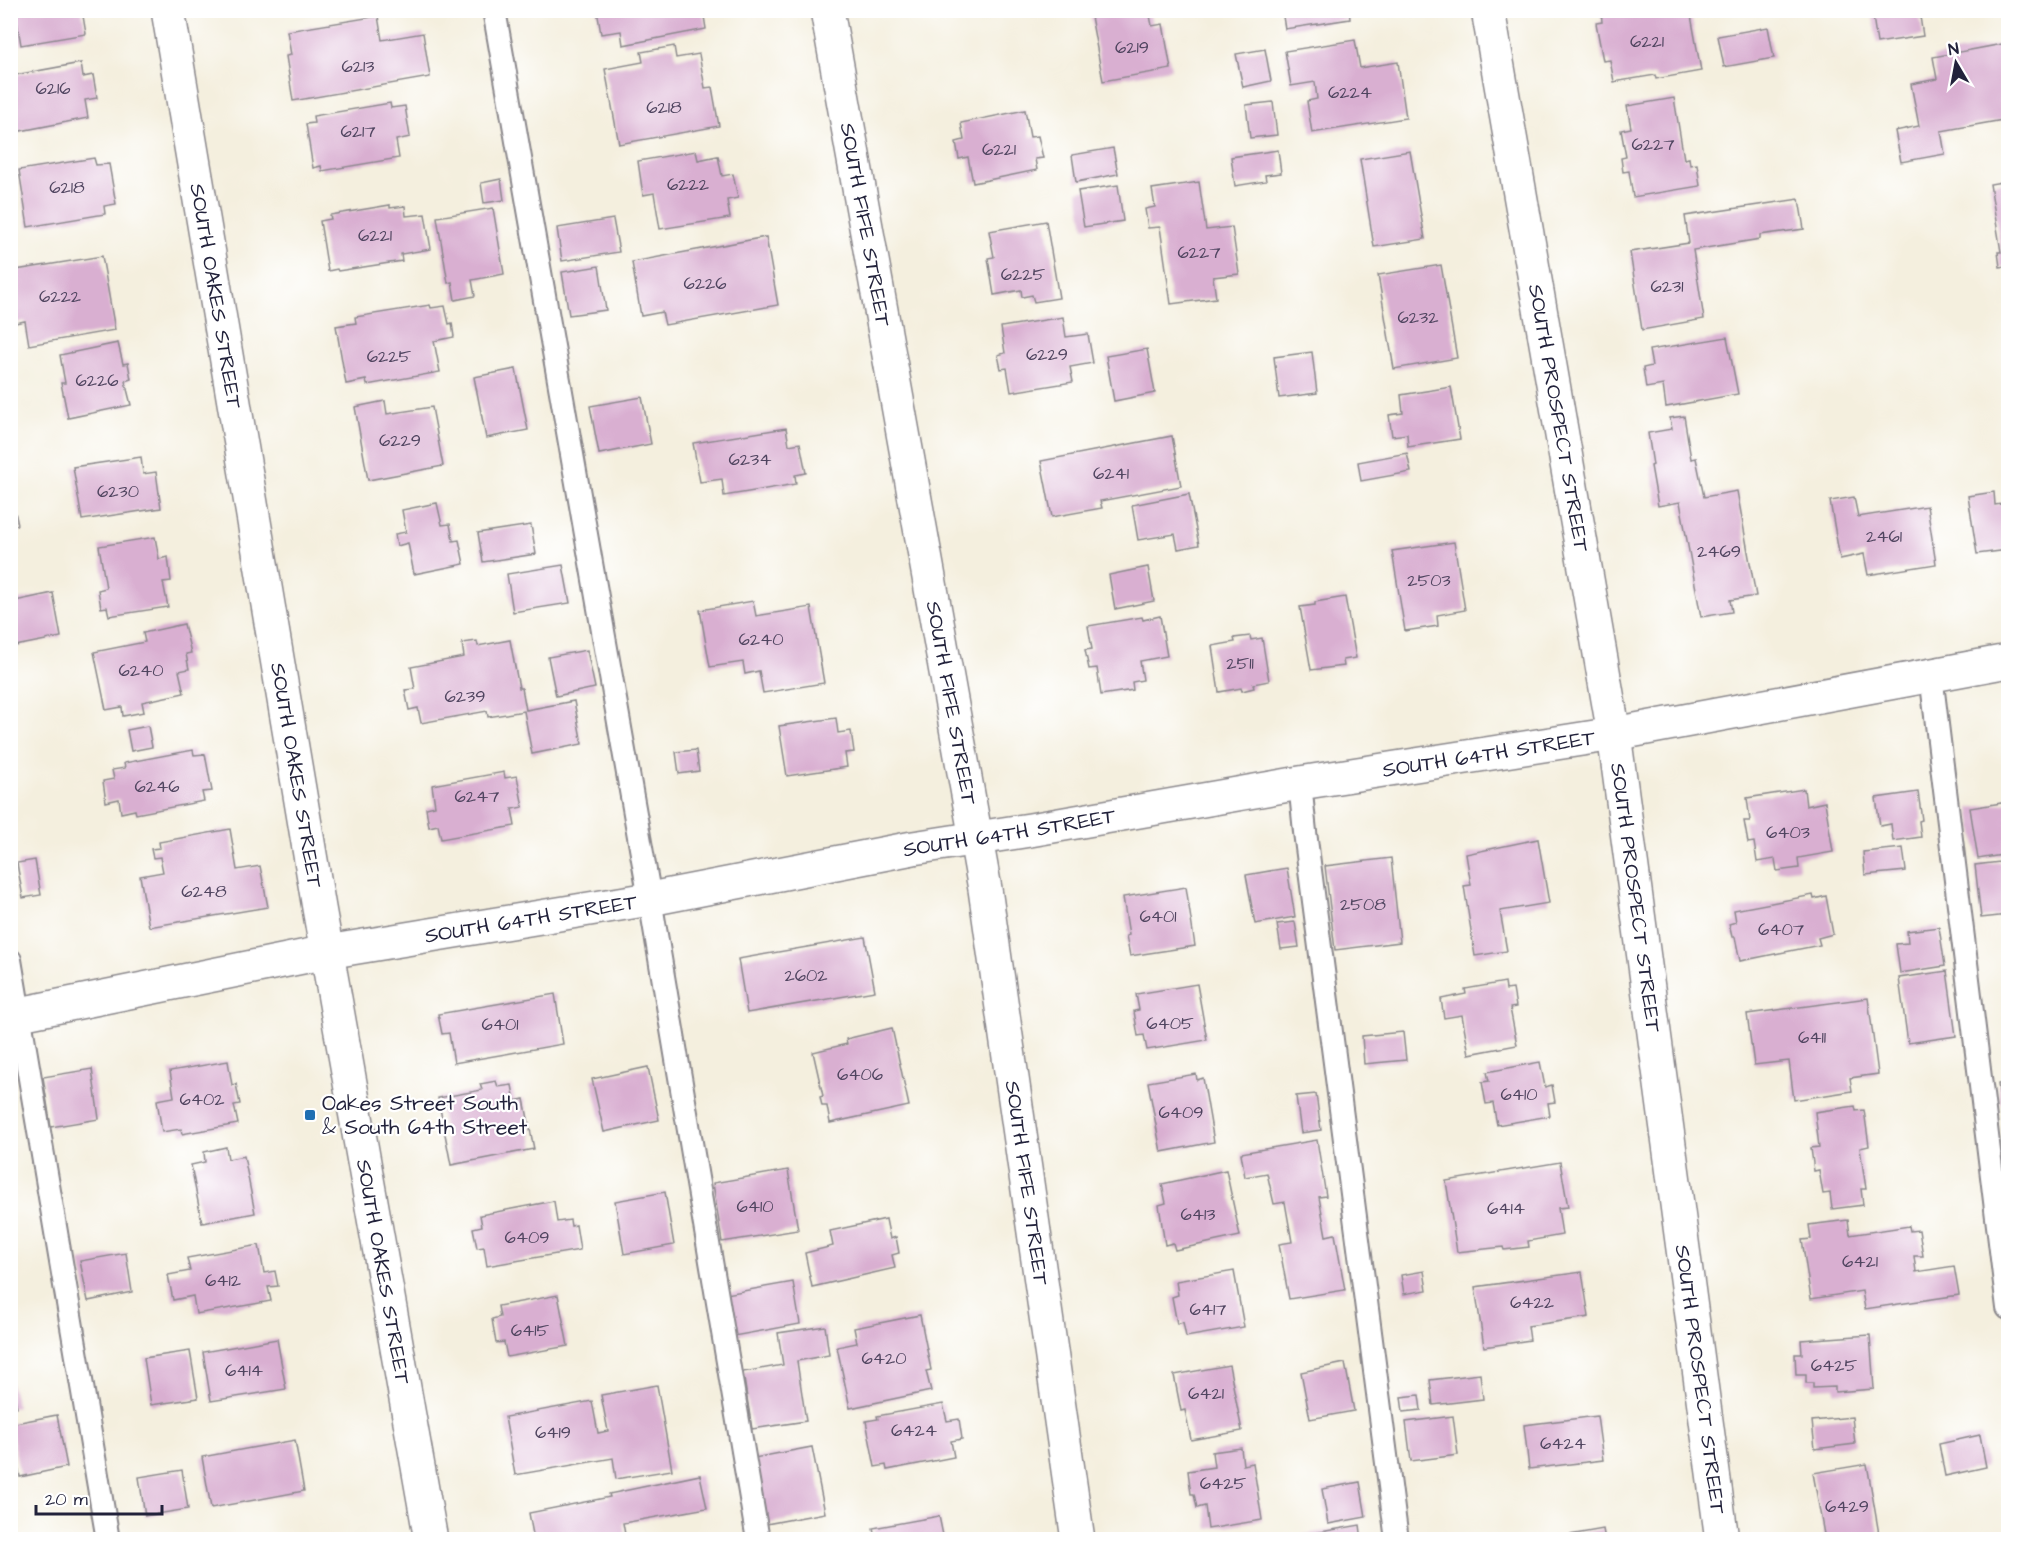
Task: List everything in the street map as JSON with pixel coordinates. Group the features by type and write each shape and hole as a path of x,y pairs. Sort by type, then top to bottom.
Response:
{"street":[{"name":"SOUTH OAKES STREET","path":"168,10 327,952 431,1539"},
{"name":"SOUTH FIFE STREET","path":"826,10 985,889 1078,1539"},
{"name":"SOUTH PROSPECT STREET","path":"1488,10 1614,734 1722,1539"},
{"name":"SOUTH 64TH STREET","path":"15,1015 327,952 650,899 914,848 1300,783 1614,734 2008,661"}],"lane":[{"path":"494,10 650,899 758,1539"},
{"path":"1931,675 2008,1308"},
{"path":"1300,783 1397,1539"},
{"path":"10,960 15,1015 108,1539"}],"building":[{"path":"15,10 82,10 86,34 21,45"},
{"path":"597,10 703,10 706,29 623,45 621,31 601,34"},
{"path":"1149,10 1152,26 1163,24 1171,69 1103,81 1090,11"},
{"path":"1282,10 1349,10 1350,19 1285,29"},
{"path":"1601,10 1690,10 1701,71 1656,79 1655,75 1614,82 1610,60 1603,61 1596,23 1602,22"},
{"path":"1872,10 1919,10 1923,36 1877,43"},
{"path":"378,16 382,40 423,33 430,77 293,101 286,56 291,55 287,31"},
{"path":"1768,27 1774,58 1724,67 1718,36"},
{"path":"1355,40 1360,68 1398,62 1406,118 1312,133 1307,101 1317,99 1315,82 1291,86 1285,51"},
{"path":"2008,43 2008,119 1941,131 1945,154 1901,162 1895,131 1919,126 1911,84 1937,79 1933,57"},
{"path":"674,46 676,58 699,54 705,88 712,87 719,126 619,144 605,69 643,62 641,52"},
{"path":"1265,49 1271,81 1243,87 1236,54"},
{"path":"81,63 83,77 93,75 97,98 85,100 88,118 15,132 14,126 10,127 10,76"},
{"path":"1674,98 1684,159 1689,158 1690,165 1697,164 1700,186 1633,197 1629,171 1623,172 1621,158 1626,157 1621,130 1631,128 1627,106"},
{"path":"1273,102 1277,135 1250,138 1246,105"},
{"path":"390,103 391,108 405,106 410,137 396,140 399,158 322,171 321,166 313,168 306,124 314,123 313,116"},
{"path":"1025,110 1030,137 1038,136 1043,158 1035,159 1037,170 973,183 968,157 959,159 956,142 964,140 961,123"},
{"path":"1113,148 1118,174 1076,182 1072,155"},
{"path":"1278,150 1281,173 1265,175 1266,181 1235,186 1231,157"},
{"path":"696,151 698,160 718,156 722,176 733,174 738,198 727,200 730,218 660,229 654,193 643,195 638,161"},
{"path":"1410,151 1425,239 1374,247 1360,159"},
{"path":"94,158 96,165 109,164 116,204 104,206 105,214 28,227 19,170"},
{"path":"501,179 504,200 484,203 481,183"},
{"path":"2008,181 2008,266 2000,267 1998,252 2001,252 1990,184"},
{"path":"1199,182 1206,230 1232,227 1239,274 1213,277 1216,298 1171,304 1160,227 1148,228 1145,209 1155,207 1152,189"},
{"path":"1118,185 1123,221 1084,227 1078,191"},
{"path":"1799,199 1804,229 1760,235 1760,239 1693,250 1704,319 1642,330 1630,252 1689,243 1685,216"},
{"path":"390,205 390,208 405,206 406,216 425,214 431,249 401,254 402,261 328,271 320,221 331,219 330,215"},
{"path":"493,208 504,274 472,280 475,296 455,300 452,282 448,283 437,217"},
{"path":"613,219 619,252 562,261 557,228"},
{"path":"1046,221 1059,298 1034,302 1032,295 1022,297 1021,290 994,295 988,258 994,257 989,231"},
{"path":"766,237 778,305 665,325 662,312 641,316 632,262"},
{"path":"102,256 115,330 29,345 25,321 10,324 10,271"},
{"path":"1441,265 1457,358 1394,369 1378,275"},
{"path":"599,266 606,310 569,315 562,272"},
{"path":"430,305 431,308 445,306 449,324 452,323 454,337 434,341 440,372 367,385 366,380 346,384 336,326 356,323 355,317"},
{"path":"1063,317 1066,337 1088,334 1093,363 1070,367 1073,382 1011,392 1007,368 1001,369 998,355 1005,353 1001,327"},
{"path":"1727,337 1738,394 1666,407 1663,385 1646,388 1643,368 1652,366 1649,350"},
{"path":"118,343 123,364 128,363 131,379 125,381 131,405 68,418 61,383 65,383 60,355"},
{"path":"1147,349 1155,393 1114,401 1106,356"},
{"path":"1312,352 1317,393 1279,398 1274,357"},
{"path":"516,369 528,430 486,438 474,377"},
{"path":"1451,387 1460,439 1408,447 1407,434 1392,436 1389,415 1403,413 1401,395"},
{"path":"642,397 651,444 599,454 590,406"},
{"path":"385,401 387,414 432,407 443,466 368,480 355,407"},
{"path":"1684,416 1691,459 1696,458 1704,497 1737,491 1756,596 1730,600 1732,612 1701,617 1680,502 1658,506 1648,433 1672,429 1670,418"},
{"path":"786,428 789,445 800,443 806,473 795,475 796,484 724,496 722,479 700,482 693,443"},
{"path":"1172,436 1181,486 1100,501 1102,508 1052,517 1041,461"},
{"path":"1407,453 1411,472 1361,481 1358,462"},
{"path":"141,457 143,474 156,472 161,508 82,520 73,467"},
{"path":"10,489 18,525 10,527"},
{"path":"1994,492 1995,505 2008,503 2008,550 1977,554 1968,496"},
{"path":"1189,494 1199,545 1178,549 1175,534 1138,540 1132,505"},
{"path":"1854,497 1858,517 1927,506 1936,564 1868,575 1864,554 1840,559 1830,501"},
{"path":"437,503 442,525 450,524 453,541 459,540 464,564 414,574 408,543 397,546 395,534 406,532 402,510"},
{"path":"531,525 536,554 483,562 478,533"},
{"path":"155,537 159,559 168,557 171,581 163,582 168,607 109,616 107,607 101,608 98,590 106,588 99,546"},
{"path":"1454,542 1465,610 1437,615 1438,626 1405,631 1392,551"},
{"path":"563,565 570,603 513,612 507,574"},
{"path":"1148,567 1154,601 1115,609 1109,575"},
{"path":"53,593 61,637 10,647 10,602"},
{"path":"1345,597 1356,658 1343,660 1344,666 1311,670 1300,607"},
{"path":"753,601 756,616 811,607 824,683 763,693 759,671 745,674 743,662 710,667 700,610"},
{"path":"1160,616 1167,656 1140,661 1143,680 1132,682 1133,690 1101,695 1097,668 1089,669 1085,650 1092,649 1088,626"},
{"path":"184,624 191,653 186,654 189,669 179,671 184,693 142,702 144,712 123,716 122,707 106,710 94,652 145,642 143,633"},
{"path":"1250,636 1251,640 1262,638 1269,681 1253,684 1254,688 1242,691 1241,688 1219,692 1212,646 1235,642 1234,638"},
{"path":"510,640 519,688 522,688 526,710 574,701 582,744 532,754 524,711 488,717 487,711 421,723 418,708 409,710 405,690 415,689 411,667 464,657 462,643 477,641 478,646"},
{"path":"587,650 595,688 556,696 548,657"},
{"path":"836,718 838,733 851,731 854,752 845,753 847,767 787,776 779,726"},
{"path":"148,726 152,747 131,751 127,730"},
{"path":"193,750 194,755 205,754 212,791 202,792 204,801 136,814 135,810 121,813 119,799 106,802 103,781 114,779 112,770 125,768 124,763"},
{"path":"696,750 699,771 679,774 676,752"},
{"path":"504,772 505,778 517,776 523,807 512,809 515,826 441,839 438,825 429,827 426,808 435,806 432,785"},
{"path":"1804,789 1806,806 1825,802 1833,852 1798,858 1799,868 1777,871 1775,859 1757,862 1754,842 1748,843 1744,821 1750,821 1747,798"},
{"path":"1918,792 1922,820 1919,821 1921,837 1893,841 1891,824 1880,826 1876,798"},
{"path":"2008,802 2008,854 1978,859 1970,808"},
{"path":"230,829 237,870 260,866 268,907 149,927 140,876 163,872 160,857 153,858 151,849 160,848 159,842"},
{"path":"1538,839 1549,903 1500,911 1507,951 1475,956 1464,886 1471,885 1466,854"},
{"path":"1903,848 1906,871 1865,875 1863,852"},
{"path":"1391,858 1400,942 1335,950 1325,866"},
{"path":"35,860 41,895 23,898 17,863"},
{"path":"2008,861 2008,915 1981,918 1975,865"},
{"path":"1287,868 1295,917 1255,924 1246,875"},
{"path":"1186,887 1195,946 1130,956 1123,897"},
{"path":"1813,895 1814,899 1826,896 1833,934 1818,938 1820,945 1740,961 1735,937 1732,937 1729,924 1736,922 1734,910"},
{"path":"1295,922 1299,947 1281,949 1277,924"},
{"path":"1939,927 1945,966 1900,973 1896,944 1908,943 1907,931"},
{"path":"865,937 875,991 747,1013 738,959"},
{"path":"1947,971 1956,1036 1908,1043 1899,978"},
{"path":"1505,982 1506,990 1513,989 1516,1007 1510,1008 1517,1045 1469,1054 1462,1015 1444,1018 1441,999 1466,994 1465,989"},
{"path":"1197,984 1207,1040 1147,1050 1144,1035 1138,1036 1134,1011 1139,1010 1136,994"},
{"path":"555,994 563,1044 454,1063 449,1033 442,1034 438,1014"},
{"path":"1868,998 1878,1074 1850,1078 1852,1091 1794,1100 1789,1061 1754,1065 1747,1014"},
{"path":"2008,1004 2008,1020 2007,1020 2005,1005"},
{"path":"892,1028 909,1106 830,1123 827,1106 822,1106 820,1097 823,1096 813,1052 847,1044 846,1039"},
{"path":"1403,1032 1406,1060 1364,1064 1362,1036"},
{"path":"228,1061 232,1085 236,1084 240,1104 234,1105 238,1124 182,1134 181,1129 162,1132 157,1100 174,1097 170,1071"},
{"path":"1540,1062 1545,1087 1552,1085 1555,1102 1548,1103 1550,1116 1497,1125 1493,1103 1486,1104 1482,1082 1489,1081 1487,1072"},
{"path":"648,1067 659,1120 604,1132 592,1079"},
{"path":"92,1069 99,1119 51,1127 43,1077"},
{"path":"1196,1074 1197,1080 1203,1078 1214,1142 1161,1152 1148,1082"},
{"path":"496,1081 498,1087 512,1085 515,1101 524,1099 534,1149 451,1165 438,1098 482,1090 480,1084"},
{"path":"2008,1082 2008,1103 2001,1104 1998,1084"},
{"path":"1316,1094 1321,1130 1301,1133 1296,1096"},
{"path":"1855,1106 1856,1111 1864,1110 1869,1146 1860,1148 1866,1189 1861,1189 1863,1205 1832,1209 1830,1193 1823,1194 1819,1170 1814,1171 1811,1148 1819,1147 1815,1112"},
{"path":"1317,1140 1326,1196 1319,1197 1326,1236 1335,1234 1345,1290 1289,1299 1279,1244 1292,1242 1285,1202 1274,1204 1267,1173 1245,1177 1241,1153"},
{"path":"226,1147 228,1159 244,1156 255,1213 202,1223 191,1165 205,1162 204,1152"},
{"path":"1560,1162 1568,1207 1558,1208 1562,1235 1528,1241 1529,1247 1504,1250 1503,1247 1457,1252 1446,1181"},
{"path":"788,1170 798,1230 722,1242 713,1183"},
{"path":"1226,1170 1240,1236 1175,1250 1173,1243 1165,1245 1159,1205 1166,1203 1162,1184"},
{"path":"665,1192 674,1245 624,1254 615,1201"},
{"path":"554,1201 557,1222 570,1220 571,1226 576,1225 580,1250 487,1266 484,1247 477,1248 473,1228 482,1226 480,1215"},
{"path":"886,1219 890,1239 896,1237 899,1253 892,1255 895,1268 812,1287 805,1253 833,1246 830,1231"},
{"path":"1848,1220 1850,1235 1909,1226 1910,1231 1919,1230 1923,1256 1914,1256 1916,1272 1954,1266 1959,1295 1865,1309 1862,1291 1811,1299 1802,1240 1811,1239 1809,1225"},
{"path":"259,1245 264,1273 275,1271 278,1286 268,1287 271,1301 196,1314 193,1296 173,1300 168,1275 190,1271 187,1258"},
{"path":"126,1253 132,1292 88,1301 80,1261"},
{"path":"1234,1271 1244,1327 1186,1337 1183,1322 1177,1324 1172,1297 1178,1295 1176,1281"},
{"path":"1424,1271 1427,1290 1404,1294 1401,1275"},
{"path":"1582,1272 1589,1317 1528,1326 1530,1340 1484,1347 1475,1287"},
{"path":"793,1282 800,1324 734,1336 726,1294"},
{"path":"558,1295 568,1346 507,1357 504,1342 496,1343 492,1319 500,1317 498,1306"},
{"path":"920,1315 931,1370 926,1371 931,1391 850,1408 837,1347 857,1343 854,1328"},
{"path":"825,1326 829,1355 797,1361 806,1421 752,1429 743,1372 783,1365 778,1333"},
{"path":"1870,1335 1874,1389 1835,1392 1835,1387 1813,1388 1813,1383 1806,1383 1806,1375 1796,1375 1795,1354 1802,1354 1801,1340"},
{"path":"277,1339 286,1389 211,1401 203,1352"},
{"path":"190,1351 198,1398 151,1405 144,1358"},
{"path":"1345,1363 1354,1411 1310,1419 1301,1372"},
{"path":"1229,1365 1242,1431 1191,1440 1185,1410 1181,1411 1174,1375"},
{"path":"1480,1374 1483,1399 1433,1405 1430,1380"},
{"path":"10,1379 17,1407 10,1408"},
{"path":"657,1385 672,1470 616,1479 613,1458 515,1475 505,1417 592,1401 598,1433 608,1431 601,1395"},
{"path":"1419,1395 1421,1410 1403,1412 1401,1397"},
{"path":"943,1404 947,1421 959,1419 962,1439 951,1441 954,1457 887,1470 886,1465 875,1467 866,1421 878,1419 877,1416"},
{"path":"57,1415 67,1467 20,1477 10,1424"},
{"path":"1453,1416 1458,1455 1411,1461 1406,1422"},
{"path":"1597,1416 1603,1460 1529,1469 1524,1425"},
{"path":"1852,1417 1855,1444 1815,1449 1812,1421"},
{"path":"1980,1435 1986,1467 1945,1476 1939,1444"},
{"path":"295,1440 304,1491 211,1508 202,1457"},
{"path":"812,1447 825,1513 766,1524 754,1458"},
{"path":"1241,1448 1243,1465 1253,1463 1262,1520 1208,1529 1205,1506 1197,1508 1194,1494 1191,1494 1188,1471 1214,1467 1212,1452"},
{"path":"1867,1464 1880,1540 1825,1540 1813,1473"},
{"path":"182,1470 188,1509 145,1516 139,1477"},
{"path":"700,1475 707,1508 623,1523 626,1540 534,1540 529,1513 610,1497 609,1494"},
{"path":"1360,1482 1366,1517 1328,1524 1322,1489"},
{"path":"939,1516 944,1540 876,1540 873,1528"},
{"path":"1360,1525 1362,1540 1286,1540 1286,1538"},
{"path":"1603,1529 1605,1540 1553,1540 1553,1538"}],"place":[{"name":"Oakes Street South & South 64th Street","path":"310,1115"}]}
